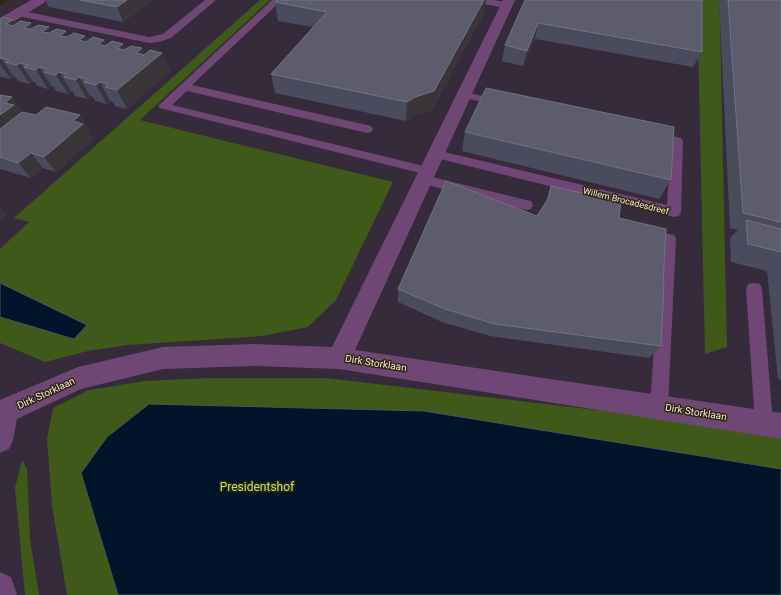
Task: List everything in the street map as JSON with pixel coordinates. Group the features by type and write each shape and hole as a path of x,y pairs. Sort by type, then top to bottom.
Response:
{"street":[{"path":"0,24 40,0"},
{"path":"339,358 508,2"},
{"name":"Dirk Storklaan","path":"0,440 3,408 78,378 163,358 254,355 339,358 773,424"},
{"path":"0,588 1,595"}],"lane":[{"path":"18,13 149,40 168,36 211,0"},
{"path":"277,0 164,106 426,175 526,205"},
{"path":"476,0 508,2"},
{"path":"185,87 367,130"},
{"path":"464,95 517,107"},
{"name":"Willem Brocadesdreef","path":"436,154 674,212 677,141 639,133"},
{"path":"626,229 669,239 659,406"},
{"path":"754,289 773,424"}],"shaded area":[{"path":"9,0 781,0 781,595 0,595 0,5"}],"green space":[{"path":"260,0 270,0 140,120 393,182 336,300 308,327 262,336 128,345 88,351 45,362 0,343 0,317 73,339 86,326 0,283 0,249 29,222 14,218"},
{"path":"697,0 719,0 720,21 727,347 705,354"},
{"name":"Presidentshof","path":"207,378 326,378 705,423 781,436 781,595 67,595 52,506 47,439 53,408 89,390 144,381"},
{"path":"22,460 27,469 30,539 39,595 25,595 15,488"}],"water":[{"path":"0,283 87,325 74,339 0,317"},
{"name":"Presidentshof","path":"149,404 424,411 781,469 781,595 118,595 81,473 107,437"}],"building":[{"path":"80,0 127,0 117,7"},
{"path":"277,0 484,0 434,91 415,97 407,102 271,74 327,12 275,2"},
{"path":"525,0 702,0 702,52 538,23 527,51 505,45"},
{"path":"728,0 781,0 781,222 743,213"},
{"path":"3,17 13,20 6,24 13,26 20,21 31,23 24,28 31,29 38,25 49,27 42,32 49,33 56,29 66,31 60,36 67,37 74,33 85,36 79,40 86,42 93,37 104,40 98,44 105,46 112,41 123,44 117,48 124,50 131,46 142,48 136,53 144,55 150,50 162,53 117,90 105,87 108,84 100,82 96,85 84,82 87,79 79,77 76,80 64,77 67,74 59,72 56,75 44,72 47,69 39,67 36,70 24,67 28,65 20,63 17,65 5,62 9,60 0,59 0,19"},
{"path":"486,88 674,127 671,180 465,132"},
{"path":"0,95 12,97 5,103 14,105 0,115"},
{"path":"46,107 80,115 73,121 83,124 44,157 31,153 18,163 0,157 0,129 22,112 36,115"},
{"path":"446,181 537,216 548,199 551,186 621,202 619,218 666,229 661,346 495,324 445,309 398,289"},
{"path":"746,220 781,229 781,252 748,244"}]}
